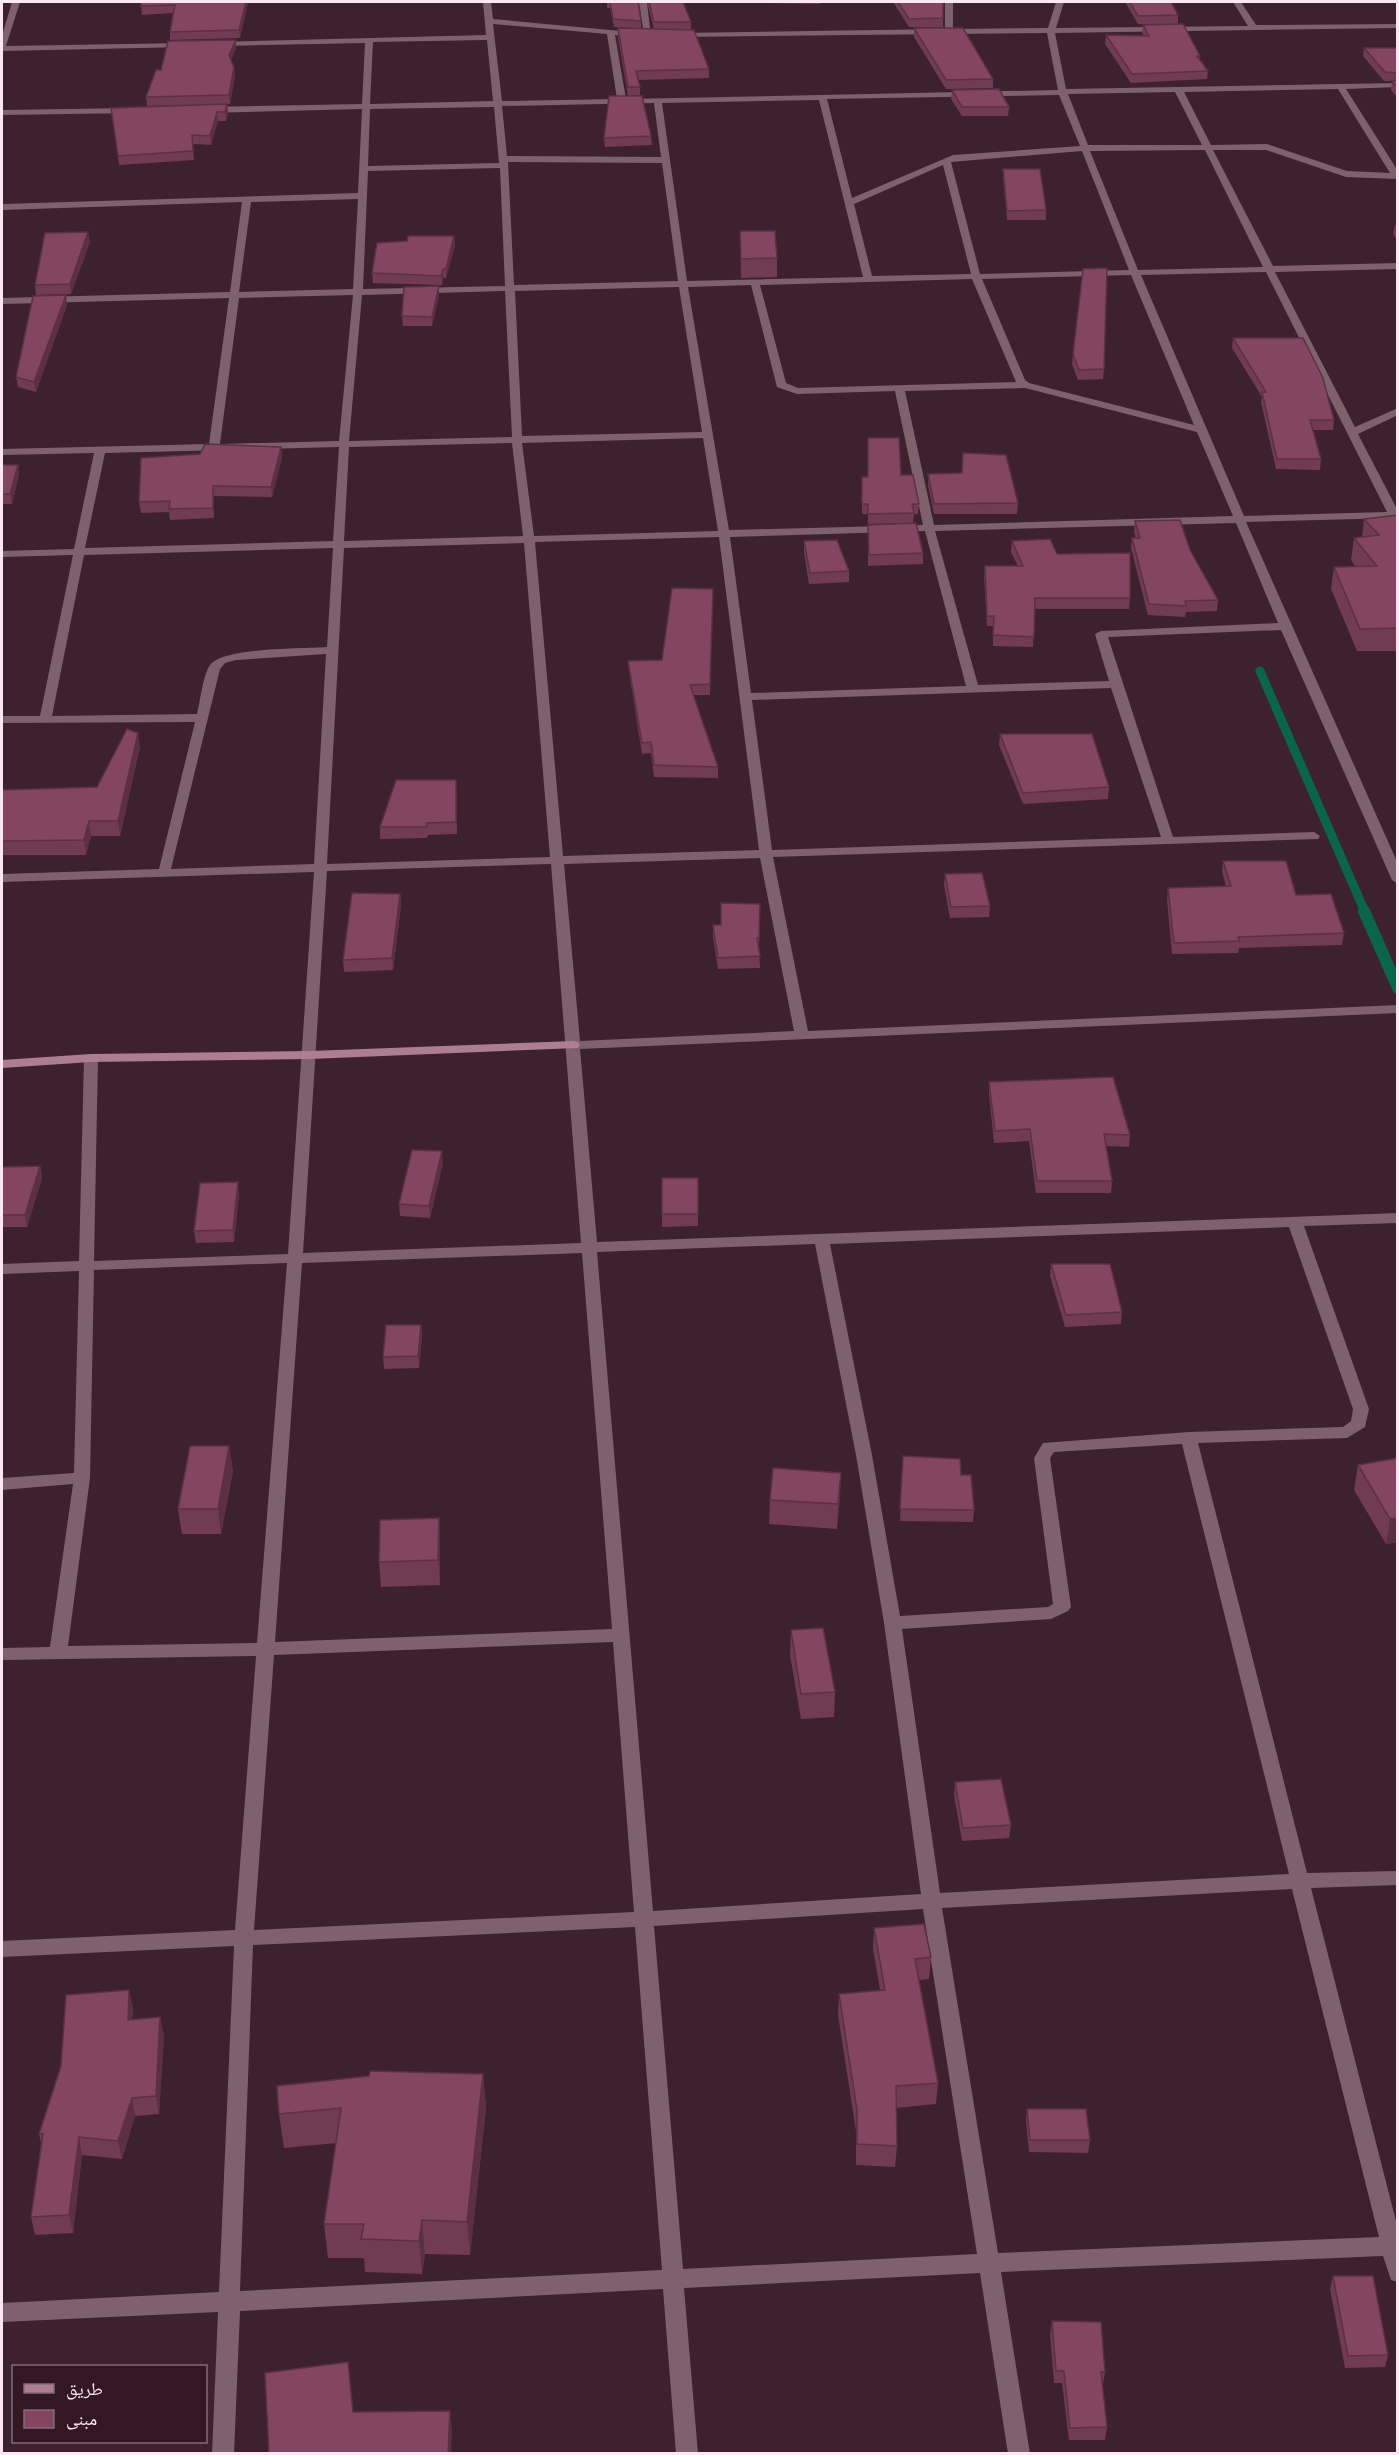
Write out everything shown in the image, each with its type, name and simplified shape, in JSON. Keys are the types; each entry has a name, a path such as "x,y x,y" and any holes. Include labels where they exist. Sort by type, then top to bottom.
{"street":[{"path":"16,2 2,48 191,45"},
{"path":"488,2 504,162 517,441 529,540 573,1045 675,2281 687,2454"},
{"path":"643,2 648,35"},
{"path":"949,2 949,33"},
{"path":"1060,2 1051,32 1062,91 1134,273 1285,626 1398,880"},
{"path":"1237,2 1254,29"},
{"path":"490,21 611,33 659,35"},
{"path":"671,35 1398,26"},
{"path":"611,33 622,102"},
{"path":"203,44 492,37"},
{"path":"223,2454 244,1936 310,1055 344,443 358,292 369,40"},
{"path":"201,110 1398,85"},
{"path":"1340,86 1397,176"},
{"path":"2,554 1396,515 1178,89"},
{"path":"822,97 868,279"},
{"path":"658,101 683,284 724,534 766,853 802,1035"},
{"path":"2,113 142,111"},
{"path":"849,203 946,160 1084,148 1267,147 1346,174 1397,176"},
{"path":"362,169 504,162 666,160"},
{"path":"946,160 976,277 1021,382 1025,386"},
{"path":"2,207 362,196"},
{"path":"214,447 248,199"},
{"path":"2,301 1398,266"},
{"path":"755,282 781,385 786,389 797,391 1025,386 1203,430"},
{"path":"900,389 929,528 973,689"},
{"path":"1353,432 1398,411"},
{"path":"2,452 708,435"},
{"path":"45,720 100,450"},
{"path":"1168,840 1101,634 1285,626"},
{"path":"164,873 214,668 221,661 235,657 332,650"},
{"path":"746,697 1116,684"},
{"path":"2,720 201,718"},
{"path":"2,878 1314,836"},
{"path":"2,1064 91,1058 310,1055 573,1045 1398,1009"},
{"path":"58,1652 82,1479 91,1058"},
{"path":"2,1269 1398,1218"},
{"path":"893,1623 1051,1613 1062,1607 1042,1458 1049,1447 1188,1438 1347,1432 1359,1423 1361,1409 1294,1220"},
{"path":"821,1238 864,1455 893,1623 931,1899 1019,2454"},
{"path":"1188,1438 1398,2273"},
{"path":"2,1484 82,1479"},
{"path":"2,1654 265,1649 620,1635"},
{"path":"2,1949 645,1919 931,1899 1398,1878"},
{"path":"2,2319 229,2303 988,2263 1392,2246"}],"building":[{"path":"141,2 246,2 239,30 170,32 175,5 141,6"},
{"path":"610,2 638,2 641,21 613,19"},
{"path":"649,2 683,2 691,22 654,22"},
{"path":"898,2 943,2 943,18 909,19"},
{"path":"1130,2 1171,2 1178,15 1138,16"},
{"path":"1183,24 1200,56 1197,56 1208,71 1132,74 1106,35 1149,36 1143,25"},
{"path":"618,28 694,30 709,69 636,71 640,87 628,87"},
{"path":"914,28 963,28 993,79 946,80"},
{"path":"236,40 229,55 234,67 229,95 146,97 156,70 161,70 168,41"},
{"path":"1364,48 1398,48 1398,73 1385,72"},
{"path":"1398,80 1398,88 1392,81"},
{"path":"999,89 1009,107 962,107 952,90"},
{"path":"609,96 642,96 651,136 604,138"},
{"path":"227,104 225,112 217,112 210,136 192,135 193,151 118,156 111,108"},
{"path":"1003,169 1040,169 1046,210 1007,211"},
{"path":"740,231 775,231 777,258 741,259"},
{"path":"88,232 70,284 35,285 45,233"},
{"path":"408,236 454,236 446,269 443,269 441,276 372,273 377,243 407,241"},
{"path":"1107,268 1104,369 1079,370 1073,354 1083,269"},
{"path":"439,286 432,317 402,316 404,287"},
{"path":"66,295 34,382 16,377 33,296"},
{"path":"1233,338 1303,338 1323,378 1334,420 1310,420 1321,459 1277,459 1262,392 1266,392"},
{"path":"868,438 899,438 901,475 913,475 919,504 912,504 914,513 868,514 868,504 862,504 862,477 868,477"},
{"path":"205,444 281,447 271,487 213,486 213,508 169,509 170,501 139,502 141,458 200,454"},
{"path":"963,453 1006,455 1018,503 934,504 928,474 962,473"},
{"path":"2,465 18,465 10,494 2,494"},
{"path":"1398,515 1398,628 1360,629 1334,567 1377,566 1354,538 1379,535 1364,519"},
{"path":"1180,520 1190,550 1218,600 1185,601 1186,606 1149,604 1132,538 1140,538 1135,521"},
{"path":"916,523 923,553 869,555 868,525"},
{"path":"1050,539 1057,554 1130,553 1130,598 1035,598 1034,637 993,635 994,616 987,616 985,566 1023,566 1012,541"},
{"path":"837,540 849,571 810,573 804,541"},
{"path":"672,588 713,589 710,684 690,685 718,767 654,765 651,742 642,743 628,661 662,660"},
{"path":"127,729 138,733 118,821 89,821 84,840 2,841 2,790 97,787"},
{"path":"1000,734 1092,734 1109,787 1023,793"},
{"path":"396,780 456,780 456,822 427,823 426,827 380,827"},
{"path":"1223,861 1286,861 1296,895 1331,894 1344,933 1238,937 1240,941 1174,943 1168,888 1231,886"},
{"path":"982,873 990,906 951,907 945,874"},
{"path":"352,893 400,894 392,958 343,960"},
{"path":"721,903 760,904 759,938 757,938 760,956 718,958 713,925 721,925"},
{"path":"1113,1077 1130,1135 1104,1134 1112,1181 1037,1181 1030,1129 995,1131 989,1082"},
{"path":"412,1150 442,1151 429,1206 399,1204"},
{"path":"40,1166 25,1215 2,1215 2,1167"},
{"path":"662,1178 698,1178 698,1214 662,1214"},
{"path":"238,1182 233,1230 194,1231 200,1183"},
{"path":"1051,1264 1110,1264 1122,1312 1066,1315"},
{"path":"386,1325 421,1325 418,1356 383,1357"},
{"path":"190,1446 229,1446 218,1509 178,1509"},
{"path":"903,1456 960,1459 961,1475 971,1475 974,1510 900,1509"},
{"path":"1398,1458 1398,1518 1390,1519 1358,1465"},
{"path":"773,1468 841,1473 838,1504 770,1500"},
{"path":"439,1518 438,1560 379,1562 380,1520"},
{"path":"823,1628 835,1692 801,1694 791,1630"},
{"path":"1001,1779 1011,1825 963,1828 955,1782"},
{"path":"924,1924 931,1957 915,1959 938,2083 896,2086 897,2146 857,2144 857,2110 839,1994 885,1990 874,1928"},
{"path":"129,1990 128,2020 160,2017 156,2096 132,2098 118,2141 79,2137 69,2215 31,2217 43,2134 39,2134 61,2066 66,1995"},
{"path":"370,2071 483,2074 467,2222 422,2220 419,2241 361,2239 364,2224 324,2224 341,2108 279,2114 277,2086 369,2076"},
{"path":"1027,2109 1086,2109 1090,2140 1030,2140"},
{"path":"1333,2276 1373,2276 1388,2355 1348,2356"},
{"path":"1052,2321 1101,2322 1105,2372 1101,2372 1107,2427 1070,2428 1064,2371 1056,2371"},
{"path":"348,2362 353,2412 450,2411 448,2454 269,2454 265,2373"}],"waterway":[{"path":"1260,671 1365,912"},
{"path":"1364,911 1398,988"}]}
